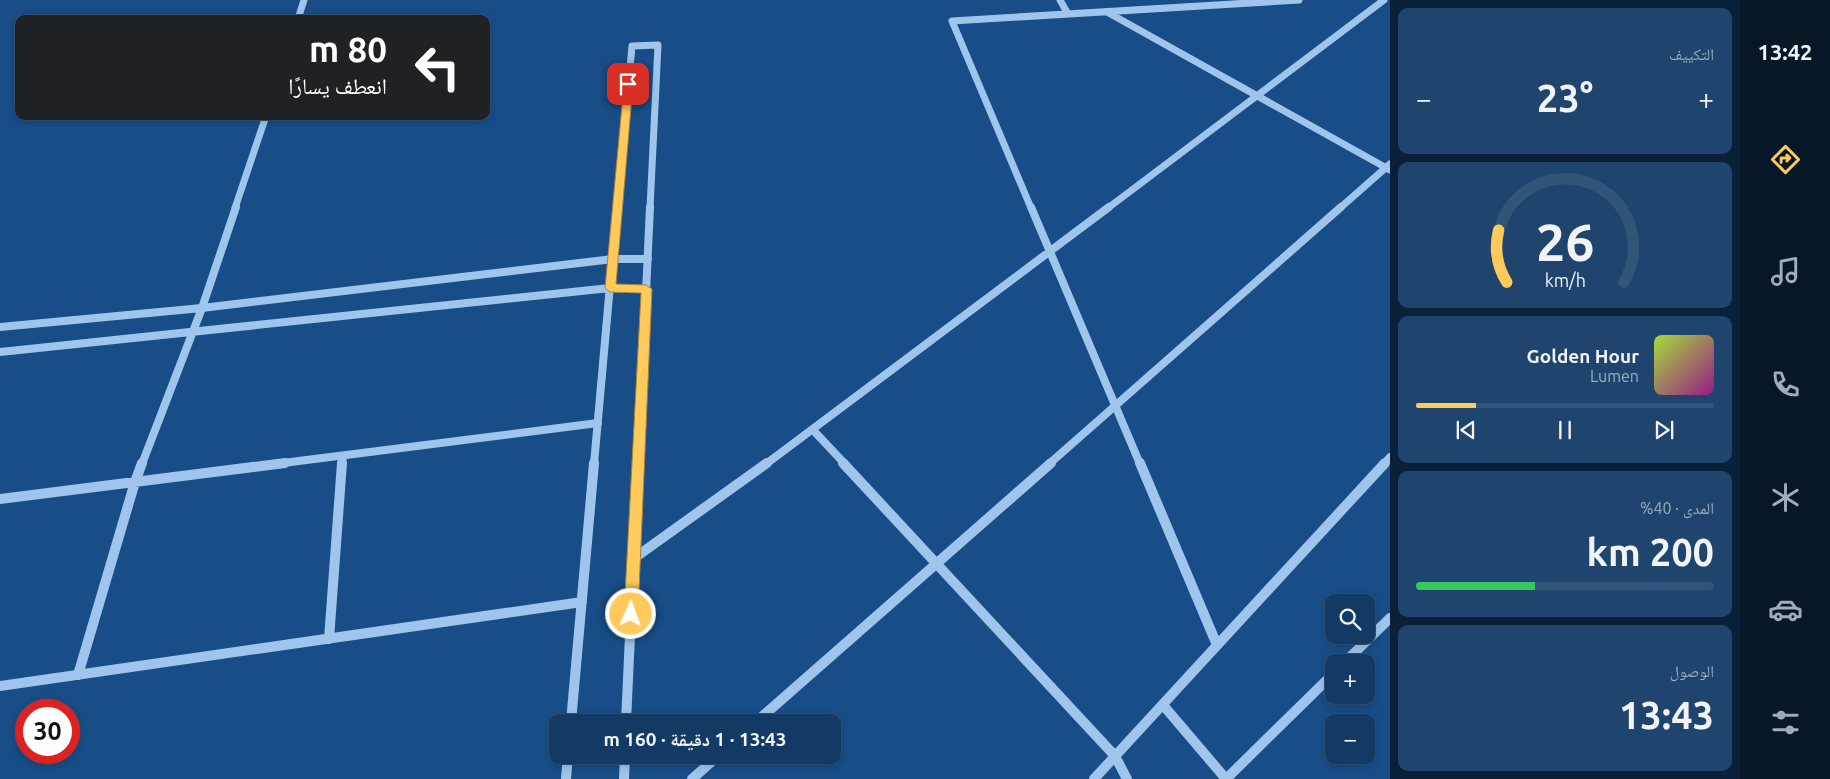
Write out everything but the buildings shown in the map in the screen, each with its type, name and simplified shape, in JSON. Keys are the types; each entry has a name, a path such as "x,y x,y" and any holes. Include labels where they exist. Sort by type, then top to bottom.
{"street":[{"path":"299,15 304,0"},
{"path":"1060,0 1068,14"},
{"path":"1178,0 1183,7"},
{"path":"1218,645 952,21 1299,0"},
{"path":"633,559 813,430 1384,0"},
{"path":"765,714 1388,168 1107,12"},
{"path":"572,714 632,46 658,45 626,714"},
{"path":"78,675 135,482 202,308 265,120"},
{"path":"0,327 202,308 613,259 648,259"},
{"path":"0,352 610,288 646,289"},
{"path":"0,499 598,424"},
{"path":"813,430 1115,756 1127,779"},
{"path":"330,639 343,456"},
{"path":"1094,779 1390,457"},
{"path":"0,686 582,602"},
{"path":"1353,654 1390,618"},
{"path":"1163,705 1226,779 1325,682"},
{"path":"566,779 567,764"},
{"path":"624,779 625,764"},
{"path":"692,779 710,764"}],"route":[{"path":"628,84 610,288 646,289 631,614"}]}
